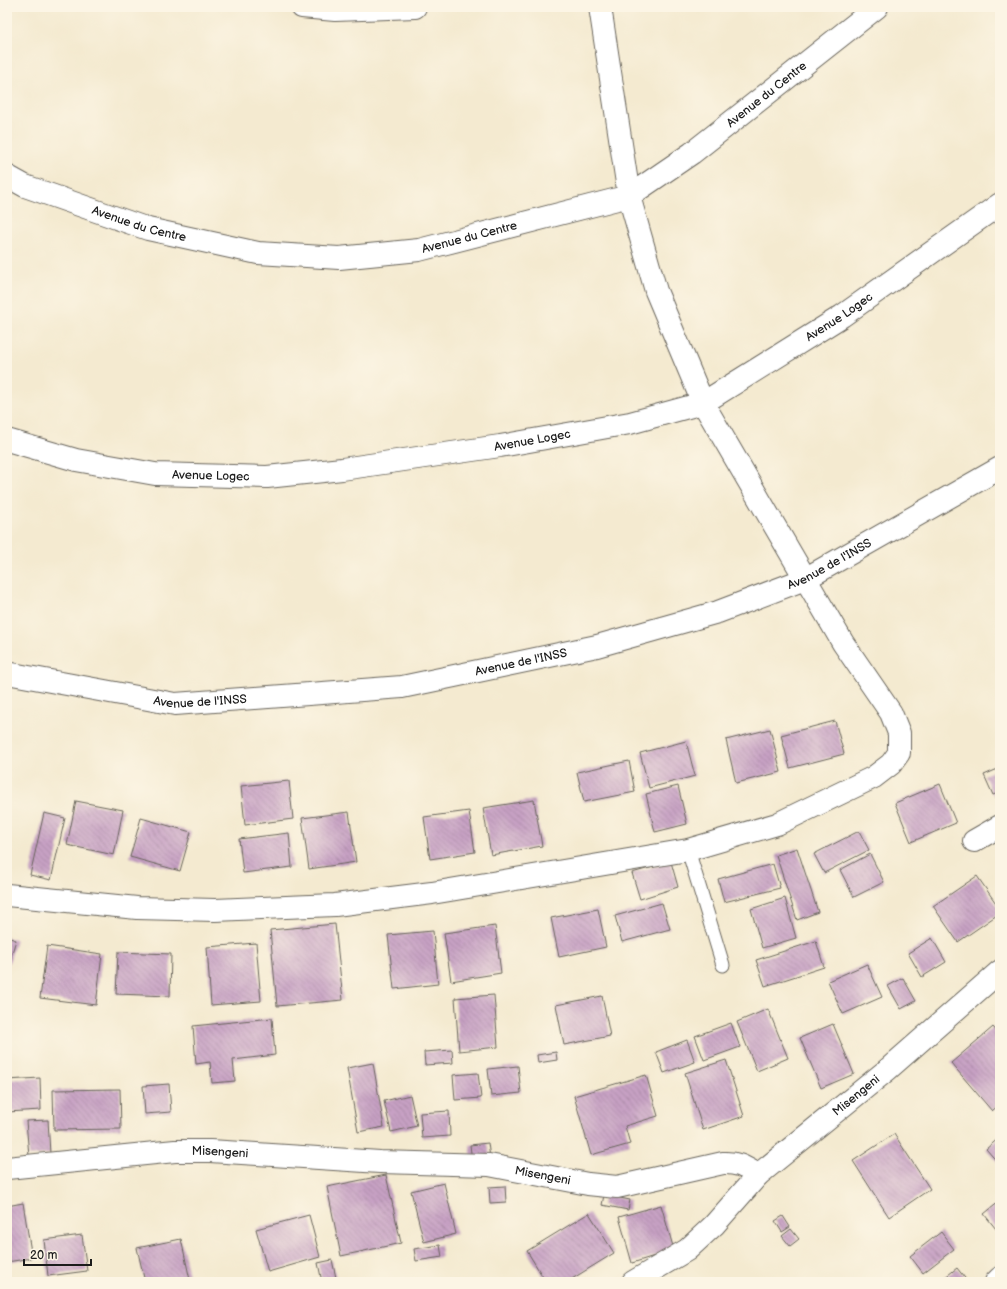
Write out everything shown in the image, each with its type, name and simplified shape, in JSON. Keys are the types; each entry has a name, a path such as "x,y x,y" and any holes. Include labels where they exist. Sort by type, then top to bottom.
{"street":[{"path":"302,7 335,10 415,7"},
{"path":"7,895 161,909 215,910 335,905 432,893 688,850 777,824 874,777 891,764 899,752 899,733 891,713 843,643 804,579 703,403 656,291 629,196 600,7"},
{"name":"Avenue du Centre","path":"7,176 25,186 148,229 258,253 339,258 419,250 629,196 692,153 877,7"},
{"name":"Avenue Logec","path":"7,440 76,460 155,474 267,477 342,469 500,446 630,423 703,403 842,316 1000,204"},
{"name":"Avenue de l'INSS","path":"7,673 175,704 402,687 597,646 718,612 804,579 1000,468"},
{"path":"974,841 1000,826"},
{"name":"Misengeni","path":"7,1168 175,1150 489,1165 588,1184 617,1187 723,1163 742,1165 758,1175 887,1070 1000,971"},
{"path":"633,1282 686,1250 714,1225 758,1175"},
{"path":"996,1282 1000,1278"}],"lane":[{"path":"688,850 723,965"}],"building":[{"path":"835,721 844,754 790,768 781,735"},
{"path":"770,729 781,772 736,783 726,740"},
{"path":"686,741 695,776 649,788 640,753"},
{"path":"629,761 635,792 584,802 577,772"},
{"path":"1000,768 1000,792 993,795 984,775"},
{"path":"289,781 293,819 245,825 241,786"},
{"path":"940,784 956,823 911,842 895,803"},
{"path":"678,786 687,824 655,832 646,794"},
{"path":"1000,796 1000,807 996,798"},
{"path":"534,800 542,846 491,855 483,808"},
{"path":"76,801 123,810 114,855 67,845"},
{"path":"469,811 475,852 430,859 424,817"},
{"path":"349,812 356,862 309,869 302,818"},
{"path":"44,813 65,818 51,880 30,875"},
{"path":"141,818 191,832 180,871 130,857"},
{"path":"859,831 869,850 824,873 814,854"},
{"path":"289,833 292,867 243,873 239,839"},
{"path":"797,848 818,912 797,920 776,855"},
{"path":"870,854 884,882 854,897 840,870"},
{"path":"671,862 678,887 640,899 632,873"},
{"path":"773,864 780,888 724,902 718,879"},
{"path":"977,876 1000,909 1000,913 958,942 933,906"},
{"path":"785,898 796,938 762,948 751,909"},
{"path":"662,903 670,929 622,942 615,916"},
{"path":"598,909 606,947 559,957 551,918"},
{"path":"335,924 343,1000 277,1006 270,930"},
{"path":"495,926 501,973 451,981 444,933"},
{"path":"433,931 438,984 394,989 388,935"},
{"path":"7,937 16,940 7,969"},
{"path":"932,938 946,962 922,977 908,953"},
{"path":"816,941 824,967 765,986 756,960"},
{"path":"256,943 261,1001 211,1005 207,947"},
{"path":"47,946 102,954 96,1005 40,998"},
{"path":"118,952 171,954 170,996 116,994"},
{"path":"867,964 882,997 843,1014 828,981"},
{"path":"903,978 916,1001 901,1009 888,986"},
{"path":"494,995 498,1047 459,1051 455,998"},
{"path":"602,996 610,1036 564,1045 556,1005"},
{"path":"768,1009 788,1058 757,1071 737,1022"},
{"path":"272,1018 275,1055 233,1060 235,1081 212,1083 210,1062 196,1064 193,1026"},
{"path":"731,1023 740,1047 704,1060 695,1036"},
{"path":"833,1024 854,1074 821,1088 800,1038"},
{"path":"993,1027 1000,1035 1000,1104 992,1111 951,1063"},
{"path":"687,1040 695,1062 664,1073 656,1052"},
{"path":"452,1050 453,1063 425,1065 424,1052"},
{"path":"556,1052 557,1060 538,1063 537,1055"},
{"path":"726,1060 744,1116 703,1130 685,1073"},
{"path":"373,1063 384,1127 358,1132 347,1068"},
{"path":"518,1066 521,1093 491,1096 488,1069"},
{"path":"478,1073 481,1098 455,1100 453,1075"},
{"path":"646,1075 658,1116 625,1126 630,1144 591,1155 574,1096"},
{"path":"40,1078 41,1110 7,1112 7,1080"},
{"path":"169,1084 171,1112 145,1114 143,1086"},
{"path":"120,1089 121,1129 54,1130 53,1090"},
{"path":"410,1095 417,1126 391,1132 384,1101"},
{"path":"449,1111 450,1136 422,1138 420,1113"},
{"path":"48,1120 50,1154 29,1156 26,1121"},
{"path":"894,1134 930,1189 889,1217 853,1161"},
{"path":"1000,1137 1000,1165 986,1149"},
{"path":"488,1143 490,1158 472,1161 470,1145"},
{"path":"386,1175 401,1243 341,1256 327,1187"},
{"path":"444,1183 456,1234 424,1242 411,1191"},
{"path":"505,1186 506,1202 490,1203 489,1187"},
{"path":"604,1195 630,1200 628,1210 602,1205"},
{"path":"1000,1201 1000,1234 984,1214"},
{"path":"23,1203 32,1258 7,1262 7,1206"},
{"path":"661,1205 674,1250 632,1263 619,1217"},
{"path":"589,1213 614,1253 567,1282 546,1282 527,1251"},
{"path":"309,1215 320,1257 268,1272 256,1229"},
{"path":"783,1216 790,1227 782,1232 775,1221"},
{"path":"791,1229 799,1239 790,1246 782,1236"},
{"path":"941,1232 954,1249 923,1273 910,1256"},
{"path":"82,1235 87,1271 48,1276 44,1240"},
{"path":"181,1239 190,1280 181,1282 145,1282 137,1248"},
{"path":"440,1245 442,1257 416,1261 414,1249"},
{"path":"332,1260 337,1282 322,1282 318,1263"},
{"path":"957,1268 968,1282 939,1282"}]}
